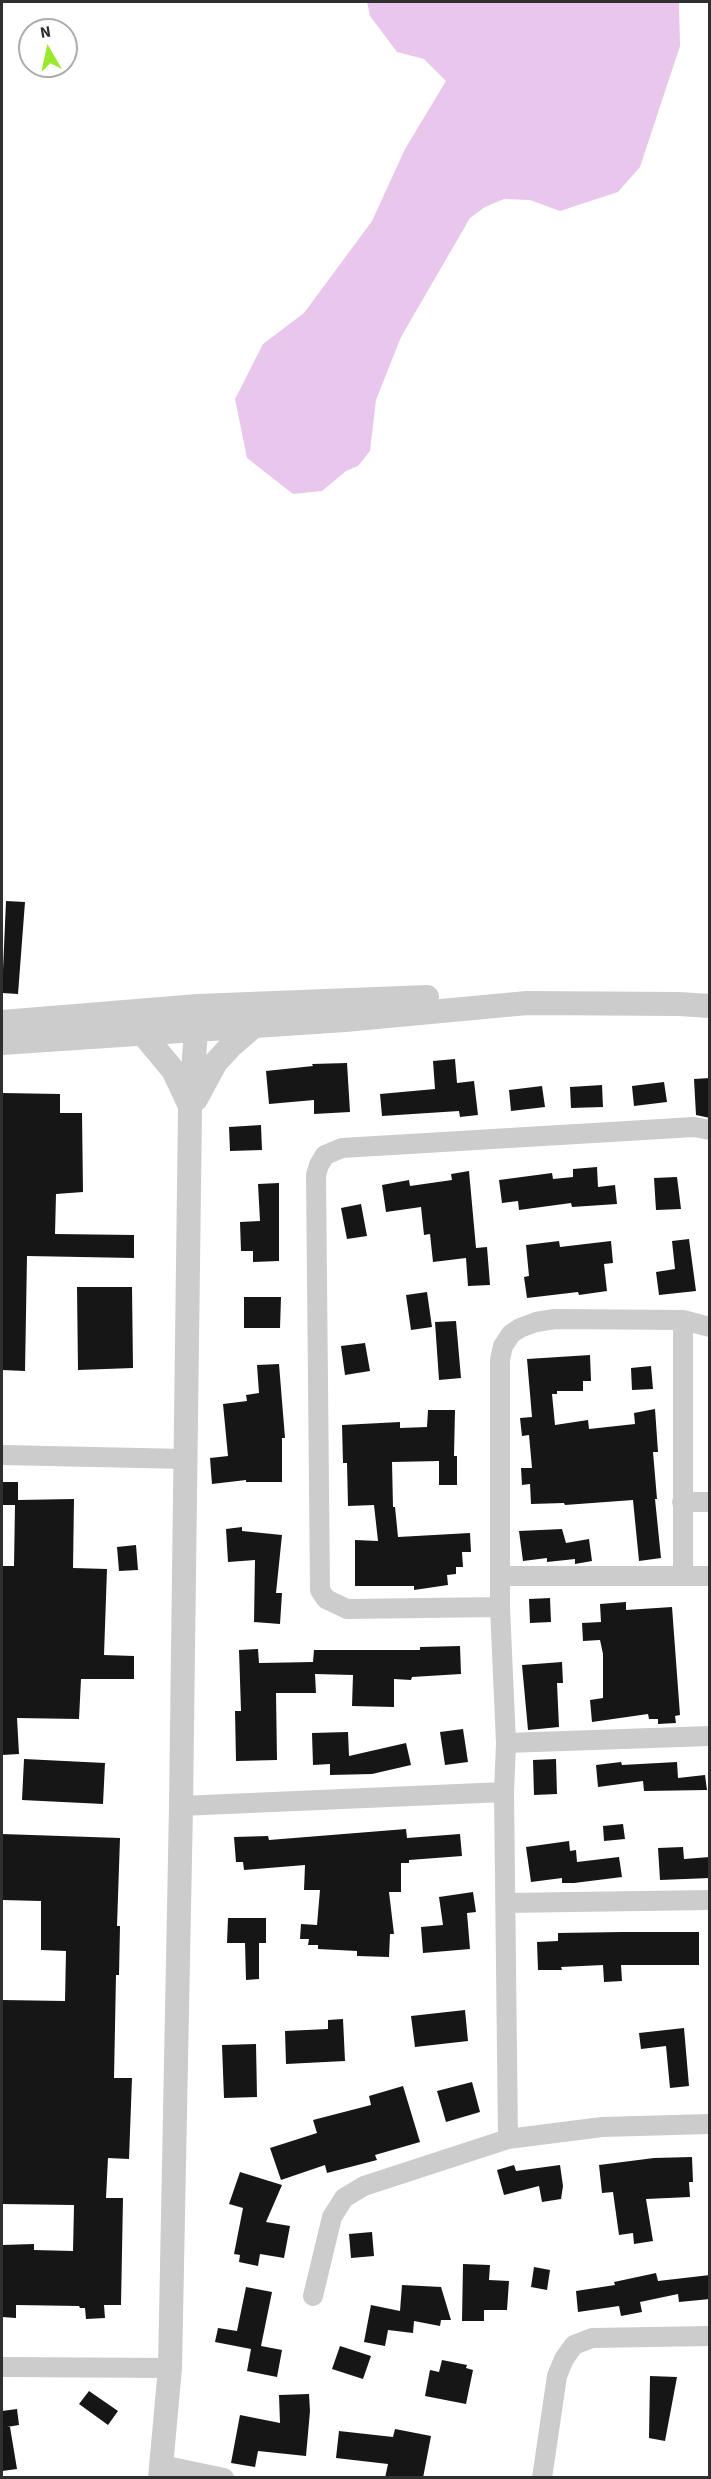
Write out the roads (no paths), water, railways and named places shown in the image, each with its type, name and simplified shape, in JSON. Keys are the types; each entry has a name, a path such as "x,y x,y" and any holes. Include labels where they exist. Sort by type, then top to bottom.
{"street":[{"path":"2,1022 198,1006 492,995 527,1004"},
{"path":"2,1043 345,1020 527,1004 710,1006"},
{"path":"198,1006 190,1110 181,1806 170,2368 161,2471 224,2478"},
{"path":"190,1110 216,1062 254,1026"},
{"path":"143,1034 173,1070 183,1088 190,1110"},
{"path":"500,1607 347,1610 326,1599 320,1590 316,1187 318,1165 325,1155 342,1148 694,1127 710,1130"},
{"path":"508,2139 504,1792 506,1743 500,1607 500,1360 503,1346 511,1334 536,1322 555,1319 683,1320 710,1327"},
{"path":"683,1320 683,1576"},
{"path":"2,1455 186,1459"},
{"path":"682,1502 710,1502"},
{"path":"501,1576 710,1576"},
{"path":"506,1743 710,1736"},
{"path":"181,1806 504,1792"},
{"path":"505,1903 710,1900"},
{"path":"313,2296 332,2217 344,2199 364,2186 508,2139 602,2127 710,2124"},
{"path":"542,2478 558,2376 564,2359 574,2345 592,2338 710,2336"},
{"path":"2,2367 170,2368"}]}
